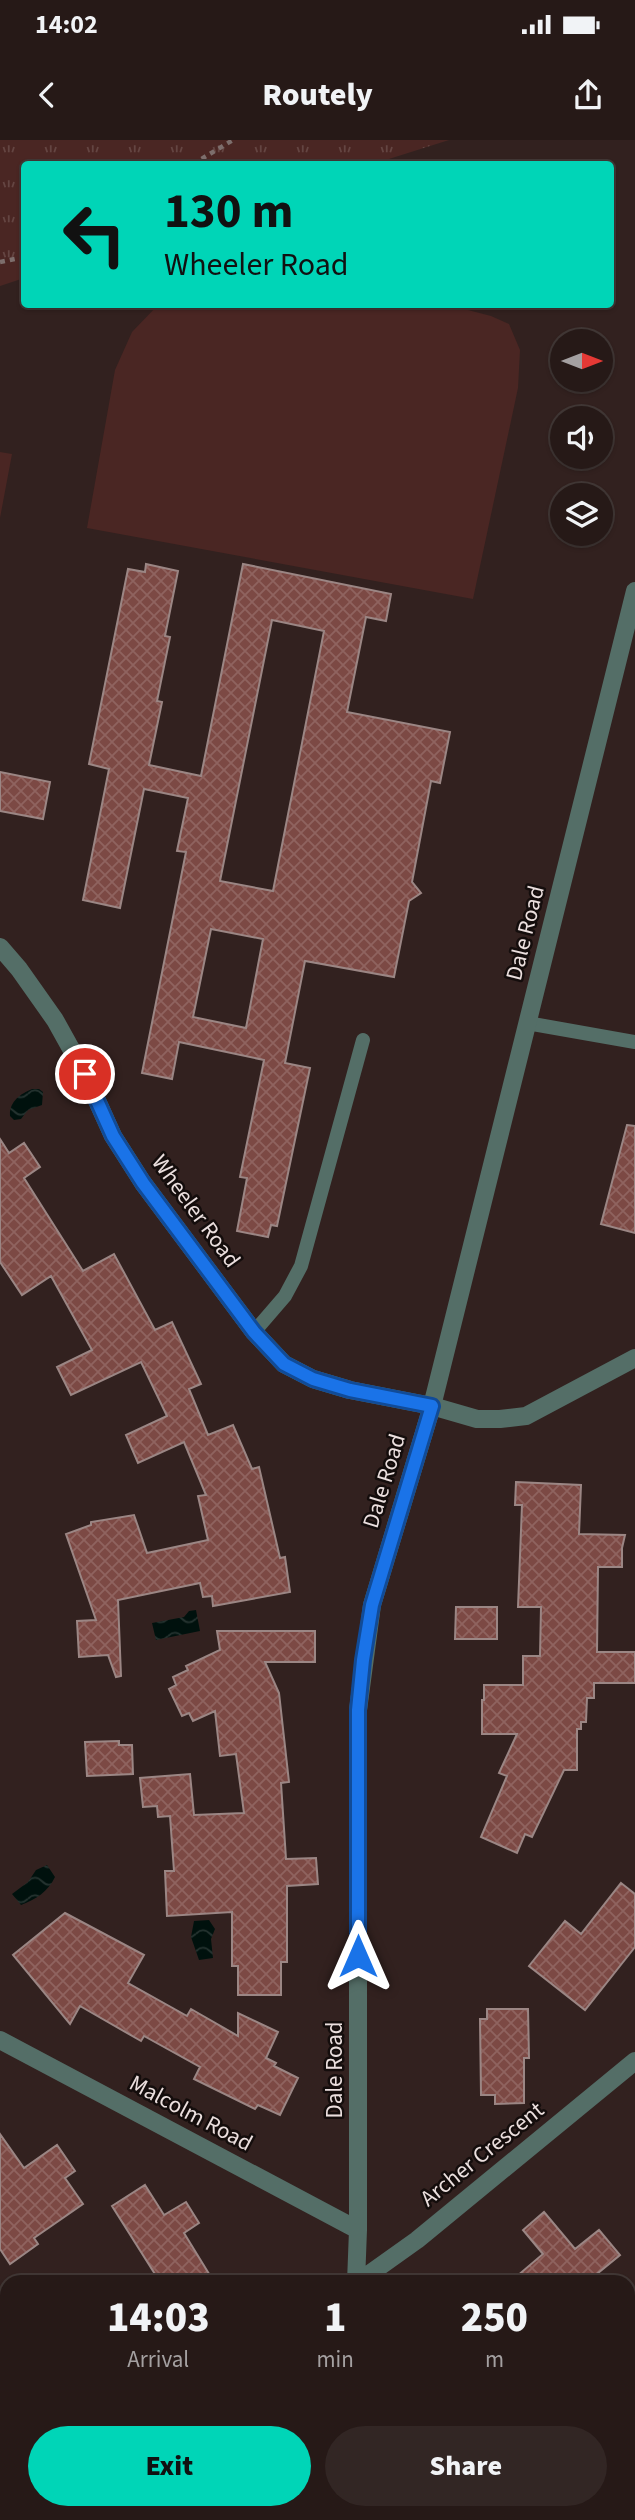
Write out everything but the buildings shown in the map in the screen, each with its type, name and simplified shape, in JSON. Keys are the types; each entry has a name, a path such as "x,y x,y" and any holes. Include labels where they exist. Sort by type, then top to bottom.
{"street":[{"name":"Dale Road","path":"357,2275 358,1710 372,1605 432,1406 635,591"},
{"name":"Wheeler Road","path":"0,947 55,1020 85,1074 113,1136 143,1183 254,1332 284,1364 313,1379 350,1390 432,1406 477,1419 526,1416 635,1358"},
{"name":"Malcolm Road","path":"0,2040 358,2230"},
{"name":"Archer Crescent","path":"367,2275 417,2240 635,2061"}],"lane":[{"path":"527,1023 635,1042"},
{"path":"254,1332 285,1296 300,1266 363,1040"}],"path":[{"path":"198,161 233,140"},
{"path":"0,262 21,258"}],"green space":[{"path":"0,140 449,140 382,161 21,161 21,279 0,286"},
{"path":"155,308 460,308 509,324 520,350 518,388 473,599 87,528 115,370 132,332"},
{"path":"0,452 12,454 0,518"}],"water":[{"path":"32,1089 43,1092 42,1105 28,1110 21,1119 14,1120 10,1116 13,1103"},
{"path":"196,1610 200,1631 156,1640 152,1623 184,1617 189,1611"},
{"path":"47,1865 55,1877 49,1887 21,1905 12,1894 28,1882 36,1870"},
{"path":"209,1920 215,1929 211,1939 213,1958 199,1960 191,1937 194,1921"}],"route":[{"path":"85,1074 113,1136 143,1183 254,1332 284,1364 313,1379 350,1390 432,1406 372,1605 363,1660 358,1710 358,1956"}]}
